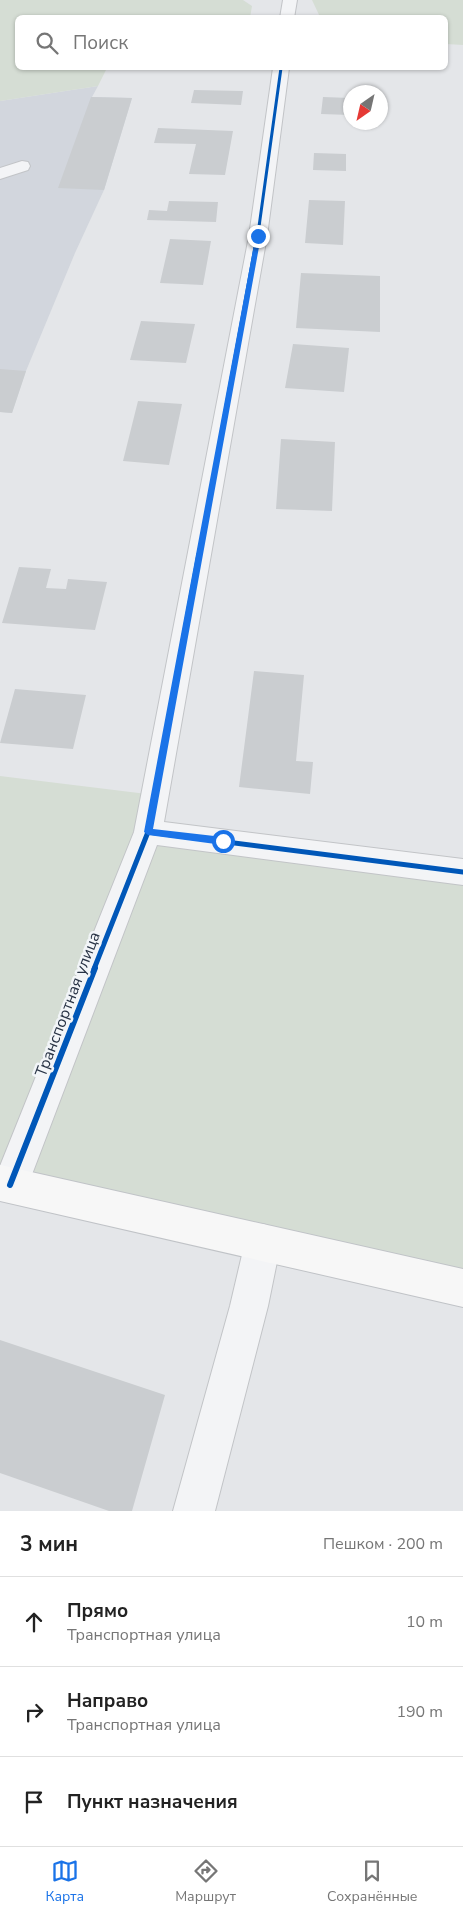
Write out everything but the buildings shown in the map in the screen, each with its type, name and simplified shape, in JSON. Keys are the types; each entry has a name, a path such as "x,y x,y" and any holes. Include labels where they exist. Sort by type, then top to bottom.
{"main road":[{"name":"Транспортная улица","path":"5,1184 463,1288"}],"street":[{"path":"288,15 290,0"},
{"name":"Транспортная улица","path":"5,1184 148,832 258,236 281,70"},
{"path":"0,174 22,166"},
{"path":"148,832 463,872"},
{"path":"194,1511 249,1306 263,1242"}],"shaded area":[{"path":"0,0 243,0 252,6 250,15 15,15 15,70 106,70 98,86 0,101"},
{"path":"312,0 463,0 463,45 448,44 448,15 319,15"},
{"path":"98,86 92,97 132,98 104,190 75,253 26,371 12,413 0,412 0,101"},
{"path":"0,776 155,795 148,831 463,872 463,1288 0,1183"}],"cycle path":[{"path":"10,1185 148,832 258,236 281,70"},
{"path":"148,832 463,872"}],"route":[{"path":"223,841 148,832 258,236"}]}
